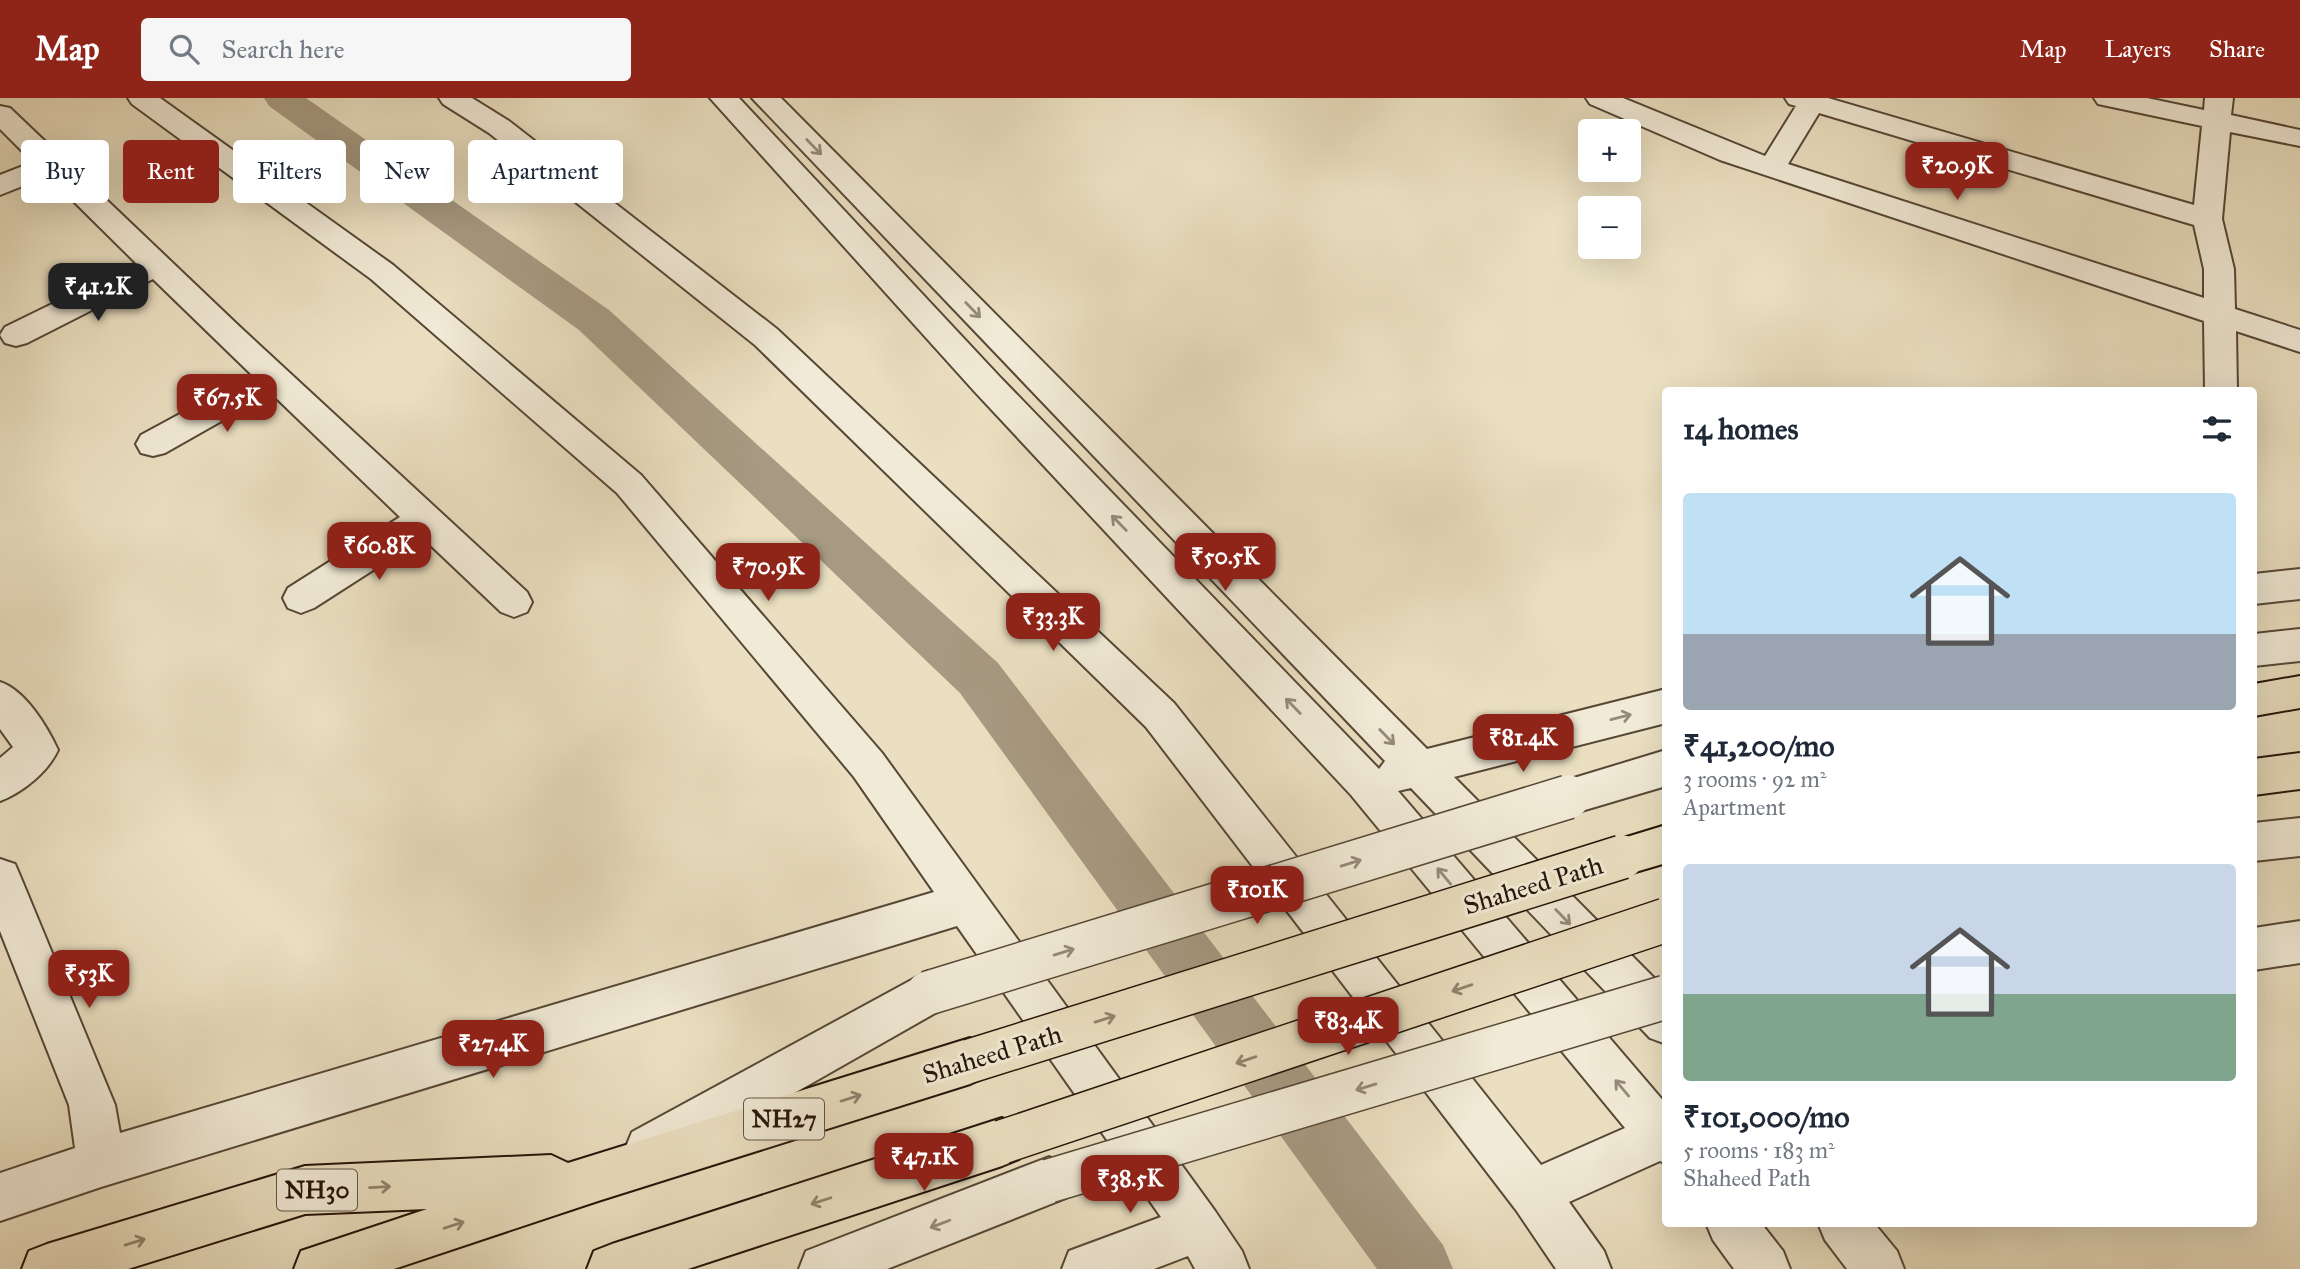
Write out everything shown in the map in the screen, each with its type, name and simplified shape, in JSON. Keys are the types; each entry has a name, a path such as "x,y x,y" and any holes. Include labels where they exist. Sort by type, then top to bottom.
{"highway":[{"path":"2257,699 2300,692"},
{"path":"2257,777 2300,771"},
{"name":"Shaheed Path","path":"319,1269 598,1177 1662,845"},
{"path":"612,1269 1662,921"},
{"name":"NH30","path":"47,1269 305,1190 598,1177"}],"street":[{"path":"142,98 382,272 629,484 868,765 1198,1228 1224,1269"},
{"path":"453,98 499,127 766,337 1160,715 1532,1193 1586,1269"},
{"path":"724,98 997,394 1365,782 1662,1133"},
{"path":"766,98 1662,1018"},
{"path":"1600,98 1730,154 2300,341"},
{"path":"2108,98 2218,109 2300,138"},
{"path":"1772,167 1808,99 2207,219"},
{"path":"2218,109 2207,219 2219,269 2221,387"},
{"path":"0,114 27,140"},
{"path":"0,186 21,177"},
{"path":"93,203 514,601"},
{"path":"16,335 158,265"},
{"path":"153,444 274,377"},
{"path":"302,598 426,518"},
{"path":"2257,589 2300,584"},
{"path":"2257,650 2300,645"},
{"path":"0,698 38,750 0,783"},
{"path":"1365,782 1662,707"},
{"path":"598,1177 928,993 1662,769"},
{"path":"2257,842 2300,837"},
{"path":"0,878 92,1105 101,1163"},
{"path":"0,1197 101,1163 966,903"},
{"path":"2257,949 2300,942"},
{"path":"824,1269 1049,1181 1662,998"},
{"path":"1532,1193 1662,1138"},
{"path":"1733,1227 1765,1269"},
{"path":"1845,1227 1879,1269"},
{"path":"1087,1269 1198,1228"}],"waterway":[{"path":"282,98 594,320 979,678 1419,1269"}]}
